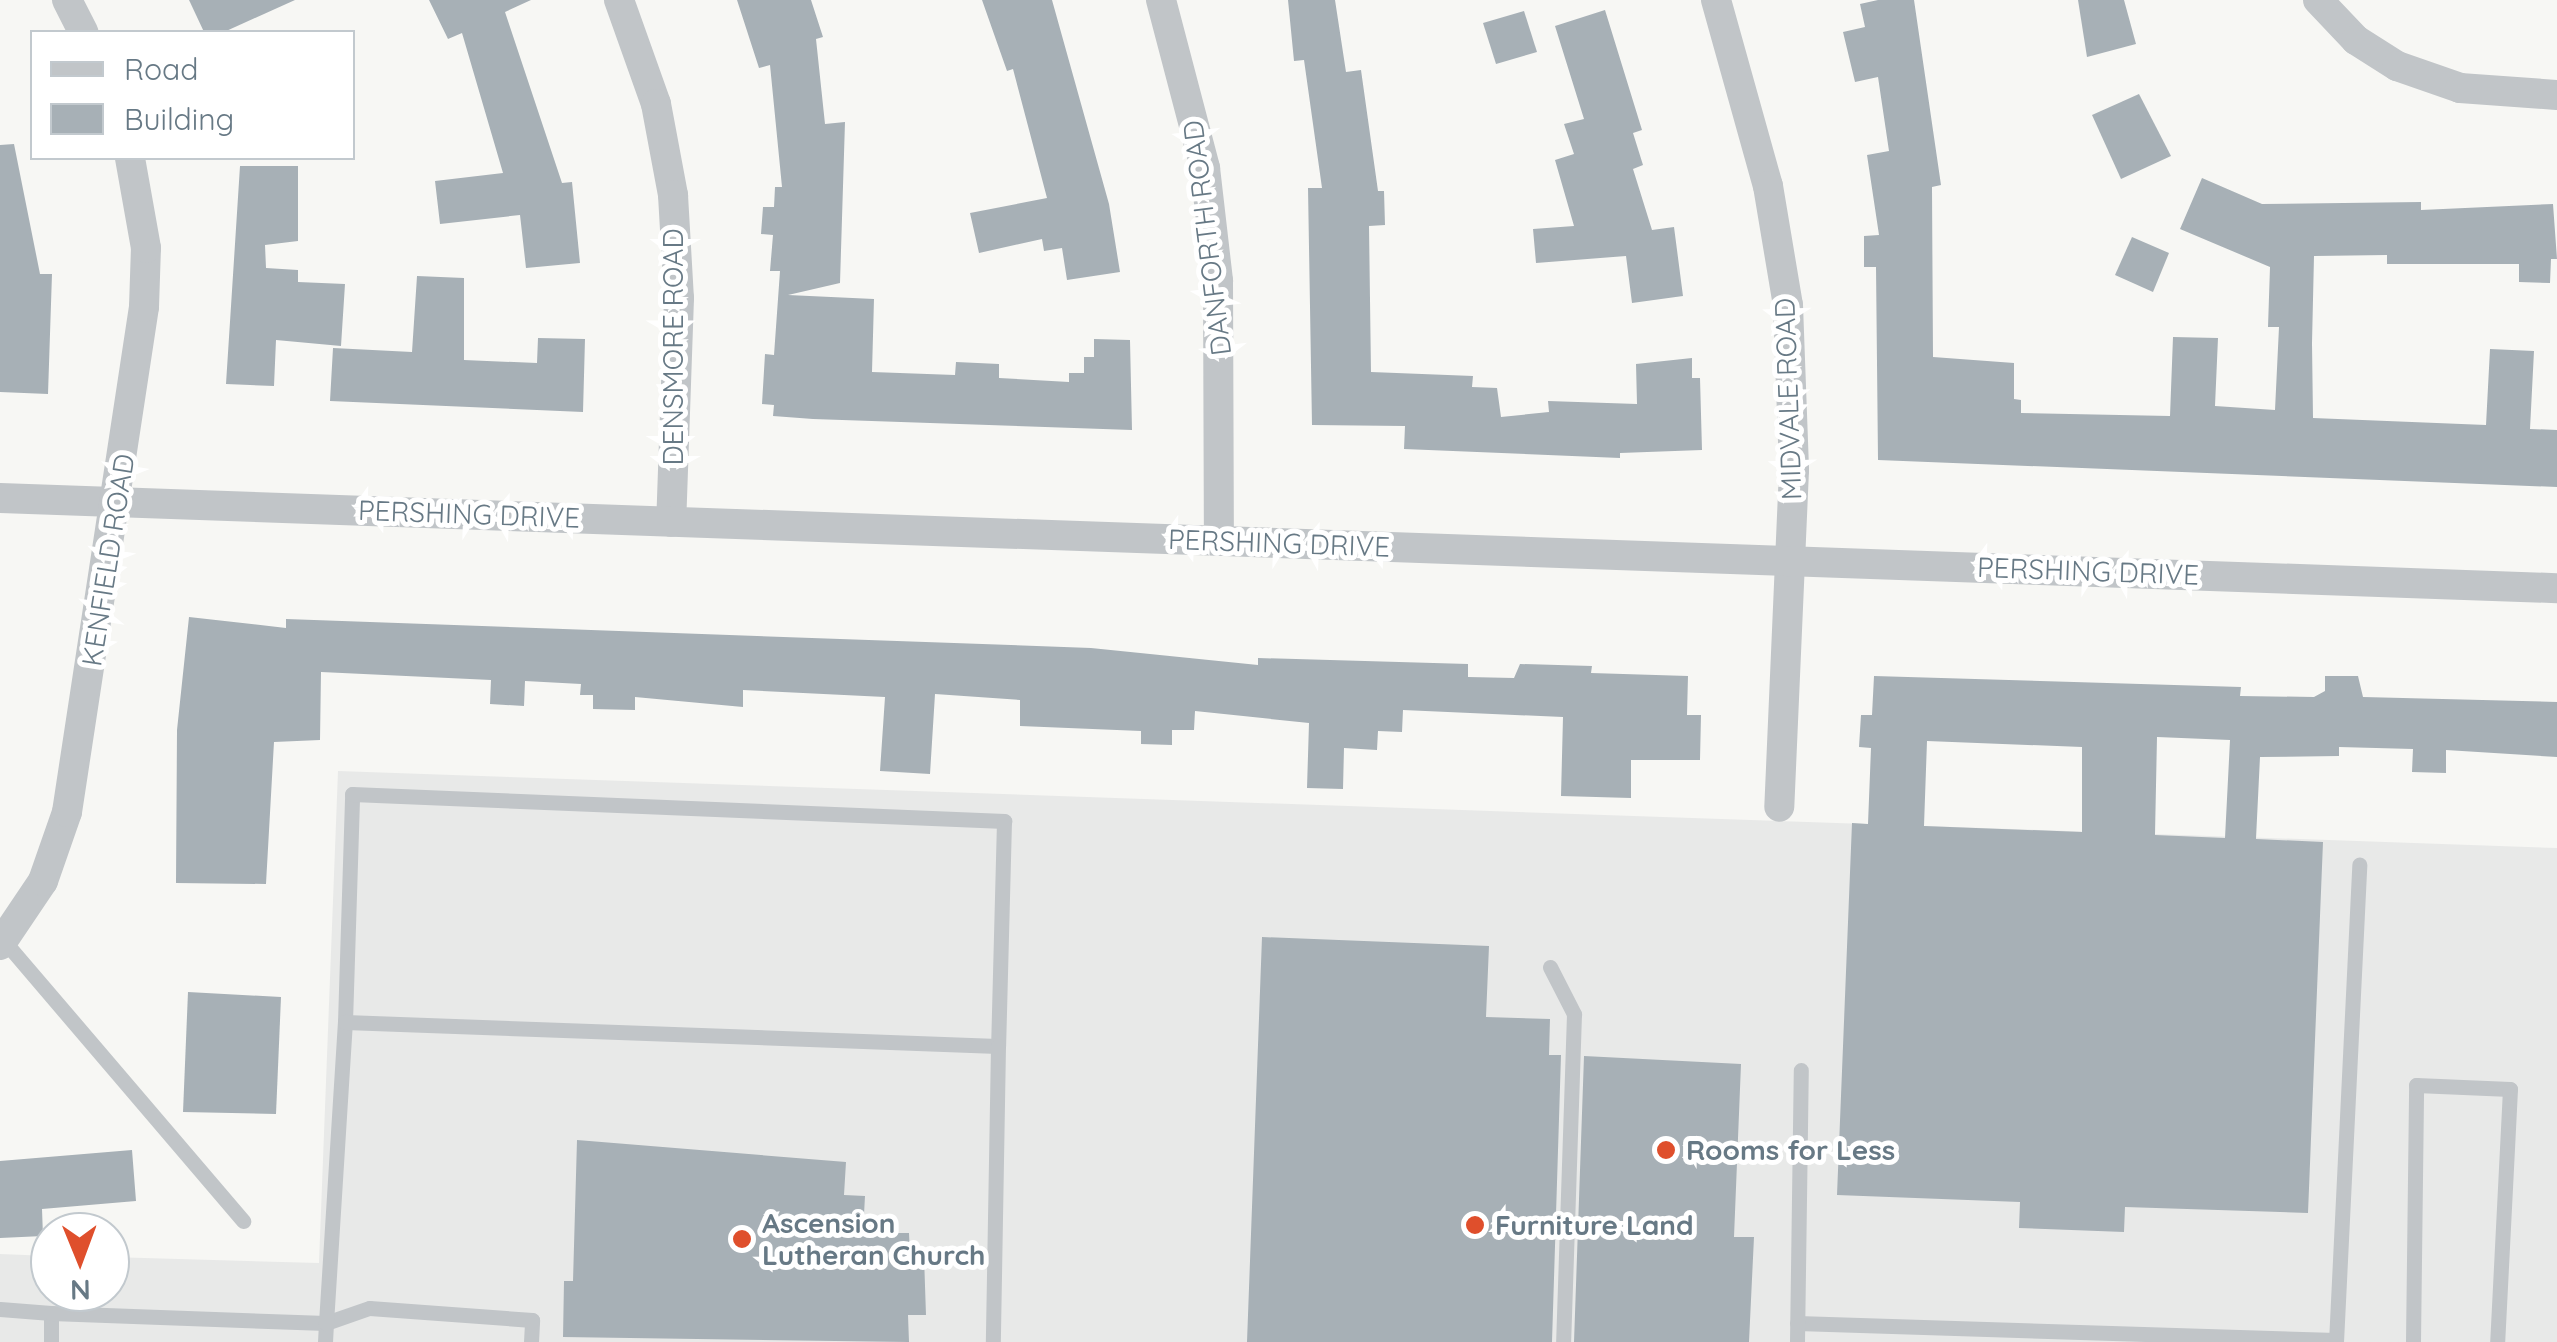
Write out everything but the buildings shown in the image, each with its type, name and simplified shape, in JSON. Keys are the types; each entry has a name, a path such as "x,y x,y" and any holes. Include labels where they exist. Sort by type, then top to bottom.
{"street":[{"path":"66,0 82,30"},
{"name":"DENSMORE ROAD","path":"619,0 656,104 672,195 679,298 671,522"},
{"name":"DANFORTH ROAD","path":"1161,0 1205,168 1218,281 1218,540"},
{"name":"MIDVALE ROAD","path":"1716,0 1768,186 1788,305 1794,470 1779,807"},
{"path":"2318,0 2356,40 2397,66 2460,88 2557,94"},
{"name":"KENFIELD ROAD","path":"2,944 43,881 67,812 118,501 144,308 146,248 130,160"},
{"name":"PERSHING DRIVE","path":"0,498 2557,588"}],"lane":[{"path":"324,1342 346,1022 352,794 1004,821 993,1342"},
{"path":"1797,1323 1852,1333 2336,1341 2360,865"},
{"path":"2,944 243,1221"},
{"path":"1550,967 1574,1014 1563,1342"},
{"path":"346,1022 998,1046"},
{"path":"1797,1342 1802,1070"},
{"path":"2413,1342 2416,1085 2510,1089 2497,1342"},
{"path":"0,1309 326,1323 368,1308 532,1320 531,1342"},
{"path":"51,1313 52,1342"}],"shaded area":[{"path":"338,771 2557,848 2557,1342 0,1342 0,1254 30,1255 30,1312 130,1312 130,1258 319,1263"}],"place":[{"name":"Rooms for Less","path":"1666,1150"},
{"name":"Furniture Land","path":"1475,1225"},
{"name":"Ascension Lutheran Church","path":"742,1239"}]}
